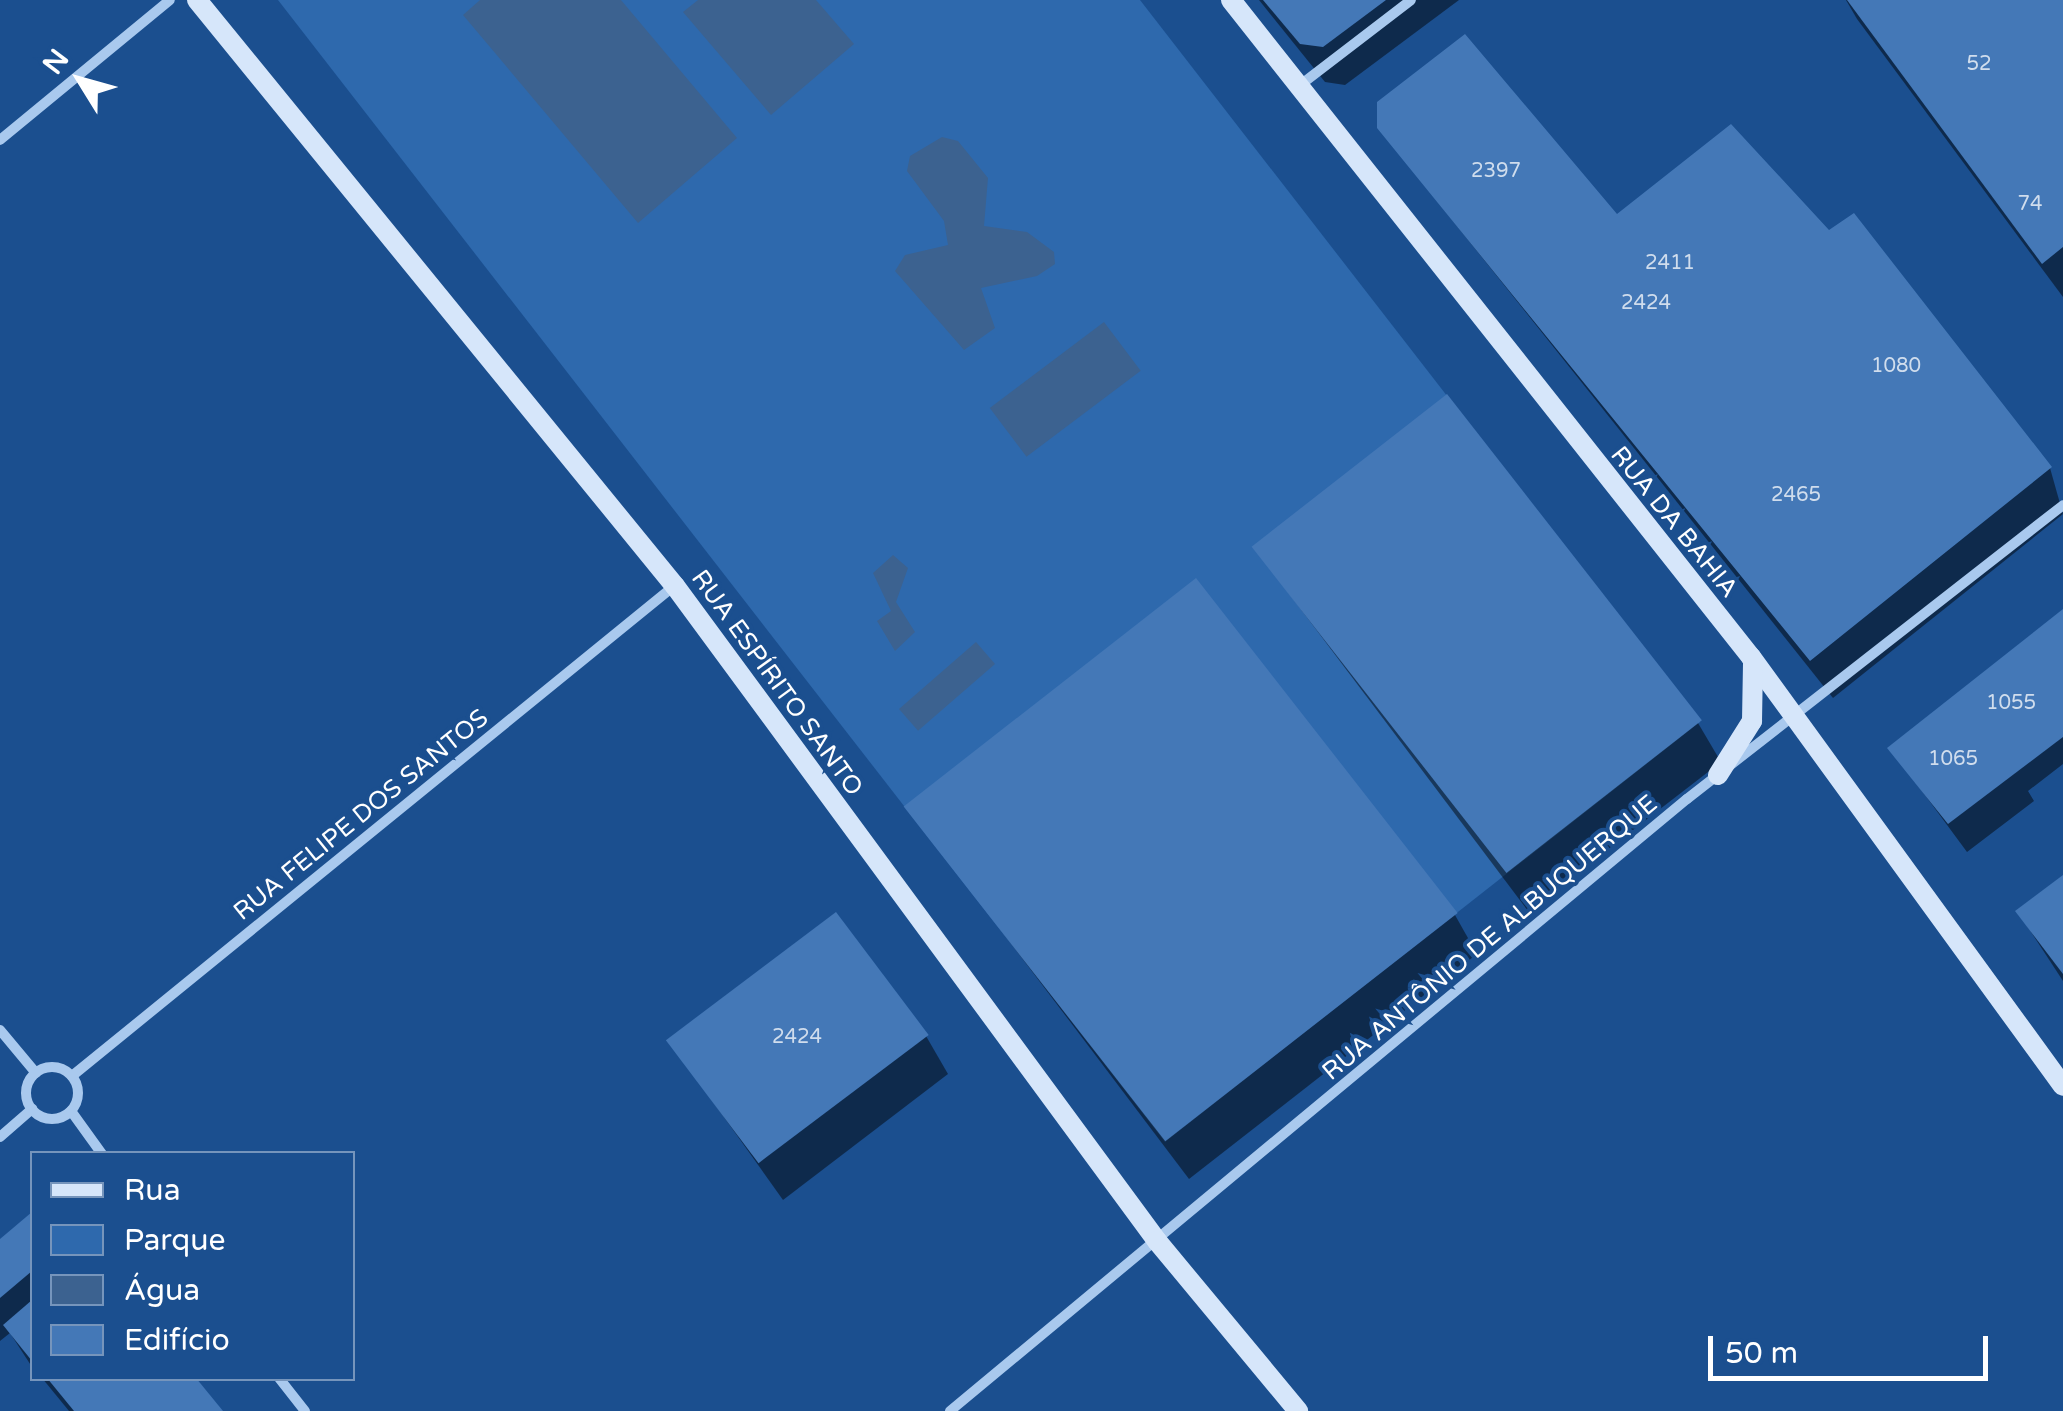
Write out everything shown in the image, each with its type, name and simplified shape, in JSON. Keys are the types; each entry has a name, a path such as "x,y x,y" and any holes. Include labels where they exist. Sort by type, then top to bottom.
{"street":[{"path":"0,140 170,0"},
{"name":"RUA ESPÍRITO SANTO","path":"196,0 675,586 1157,1242 1298,1411"},
{"name":"RUA DA BAHIA","path":"1231,0 1752,657 2063,1086"},
{"path":"1299,86 1406,4"},
{"name":"RUA ANTÔNIO DE ALBUQUERQUE","path":"950,1411 1718,775 2063,505"},
{"name":"RUA FELIPE DOS SANTOS","path":"72,1076 675,586"},
{"path":"1718,775 1752,722 1752,657"},
{"path":"0,1030 36,1073"},
{"path":"32,1110 27,1086 36,1073 51,1067 72,1076 70,1112 100,1151"},
{"path":"32,1110 55,1119 70,1112"},
{"path":"0,1137 32,1110"},
{"path":"281,1381 305,1411"}],"green space":[{"path":"278,0 1140,0 1700,722 1165,1142"}],"water":[{"path":"480,0 621,0 737,138 638,223 463,15"},
{"path":"698,0 816,0 854,44 771,115 683,12"},
{"path":"942,137 958,141 988,178 984,226 1027,232 1054,252 1055,264 1037,276 981,288 995,328 964,350 895,271 905,255 948,245 944,221 907,171 910,156"},
{"path":"1104,322 1141,371 1027,457 990,408"},
{"path":"893,555 908,568 896,602 915,632 895,651 877,621 891,611 873,573"},
{"path":"976,642 995,664 918,731 899,709"}],"building":[{"path":"1263,0 1386,0 1323,47 1300,44"},
{"path":"1847,0 2063,0 2063,247 2042,264"},
{"path":"1465,34 1617,214 1731,124 1829,230 1854,213 2052,467 1810,661 1377,128 1377,102"},
{"path":"1447,394 1702,720 1506,873 1252,547"},
{"path":"1196,578 1458,913 1165,1141 904,806"},
{"path":"2063,609 2063,737 1948,824 1887,748"},
{"path":"2063,875 2063,974 2015,911"},
{"path":"836,912 929,1035 759,1163 666,1040"},
{"path":"30,1214 30,1273 0,1298 0,1239"},
{"path":"30,1302 30,1359 3,1325"},
{"path":"49,1381 198,1381 223,1411 74,1411"}]}
